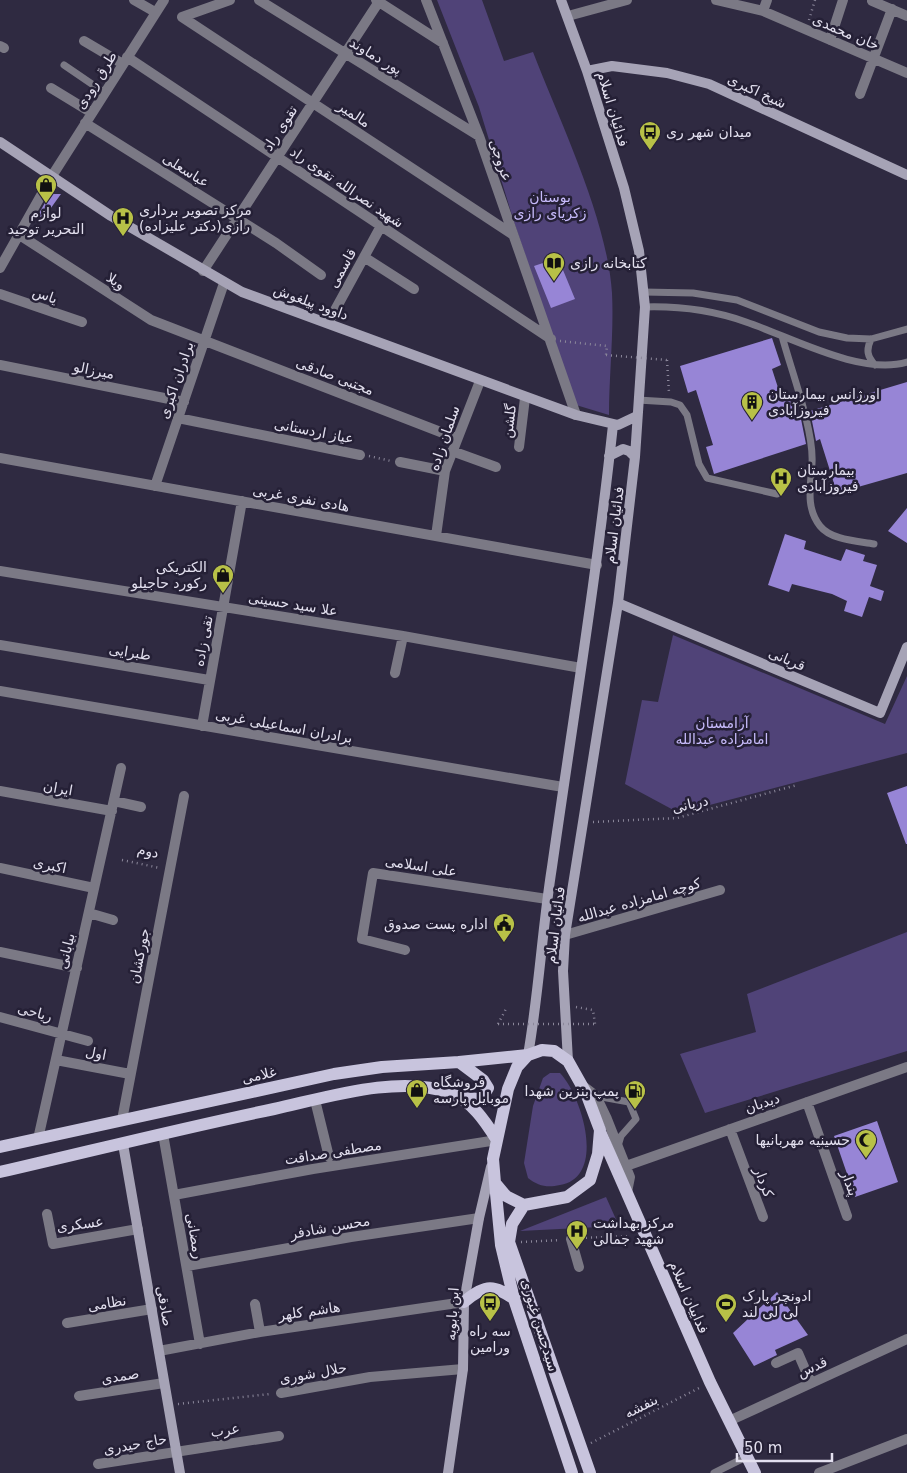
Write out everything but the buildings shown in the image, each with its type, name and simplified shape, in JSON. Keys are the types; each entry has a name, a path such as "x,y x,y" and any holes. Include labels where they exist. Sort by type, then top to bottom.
{"main road":[{"name":"فدائیان اسلام","path":"561,0 568,16 624,188 639,251 645,307 635,457 618,603 565,935 565,1005 568,1062"},
{"name":"شیخ اکبری","path":"586,71 612,66 667,73 709,84 907,175"},
{"name":"داوود پیلغوش","path":"0,142 111,216 224,283 525,398 576,416 613,425"},
{"path":"613,425 624,424 637,416"},
{"name":"فدائیان اسلام","path":"528,1055 547,899 597,565 613,425"},
{"path":"609,456 623,449 629,451 635,457"},
{"name":"قربانی","path":"618,603 880,713 907,647"},
{"path":"542,1050 554,1051 568,1062 600,1130 598,1154 590,1180 566,1197 524,1205 506,1196 495,1183 493,1159 508,1088 517,1067 528,1055 542,1050"},
{"name":"غلامی","path":"0,1147 334,1074 382,1067 528,1055"},
{"path":"459,1062 484,1080 488,1088 481,1099 461,1098"},
{"path":"0,1172 315,1100 389,1086 422,1087 448,1092 461,1098 482,1118 497,1140"},
{"name":"فداییان اسلام","path":"600,1130 710,1382 755,1473"},
{"name":"صادقی","path":"123,1144 180,1473"},
{"name":"ابن بابویه","path":"448,1473 463,1369 464,1302 479,1218 493,1159"},
{"name":"سیدحسن غیوری","path":"495,1183 501,1245 514,1299 572,1473"},
{"name":"سیدحسن غیوری","path":"524,1205 512,1224 509,1242 590,1473"},
{"path":"464,1302 474,1293 485,1288 496,1288 533,1311"}],"street":[{"path":"134,0 155,12"},
{"name":"طرق رودی","path":"0,268 52,176 164,0"},
{"name":"مالمیر","path":"230,0 182,17 512,234"},
{"name":"پور دماوند","path":"259,0 479,136"},
{"name":"عروجی","path":"426,0 479,136 512,234 551,339 576,416"},
{"path":"568,16 627,0"},
{"name":"خان محمدی","path":"716,0 763,11 907,73"},
{"path":"763,11 767,0"},
{"path":"830,40 843,0"},
{"path":"872,0 907,16"},
{"path":"379,1 443,42"},
{"name":"تقوی راد","path":"203,271 379,1"},
{"path":"860,94 892,9"},
{"name":"شهید نصرالله تقوی راد","path":"84,41 125,61 277,157 551,339"},
{"path":"51,88 92,113"},
{"name":"عباسعلی","path":"86,123 321,275"},
{"name":"قاسمی","path":"328,323 381,226"},
{"name":"ویلا","path":"18,234 151,320 204,340"},
{"path":"364,257 414,289"},
{"name":"برادران اکبری","path":"155,486 224,283"},
{"name":"یاس","path":"0,294 82,322"},
{"name":"مجتبی صادقی","path":"204,340 456,438"},
{"name":"میرزالو","path":"0,365 184,402"},
{"name":"سلمان زاده","path":"436,536 445,472 456,438 480,381"},
{"name":"گلشن","path":"519,447 525,398"},
{"name":"عیاز اردستانی","path":"178,418 360,454"},
{"path":"452,451 496,466"},
{"name":"هادی نفری غربی","path":"0,458 597,565"},
{"path":"400,462 445,472"},
{"name":"تقی زاده","path":"210,680 242,501"},
{"name":"علا سید حسینی","path":"0,571 403,636 581,668"},
{"path":"395,673 403,636"},
{"name":"طبرایی","path":"0,645 210,680"},
{"path":"202,726 210,680"},
{"name":"برادران اسماعیلی غربی","path":"0,691 563,787"},
{"name":"بیابانی","path":"38,1139 122,768"},
{"name":"ایران","path":"0,791 113,806"},
{"name":"جورکشان","path":"122,1120 184,796"},
{"path":"113,806 141,807"},
{"name":"اکبری","path":"0,868 94,888"},
{"name":"علی اسلامی","path":"406,950 362,939 373,873 547,899"},
{"name":"کوچه امامزاده عبدالله","path":"565,935 720,890"},
{"path":"89,914 113,920"},
{"path":"0,952 77,968"},
{"name":"ریاحی","path":"0,1017 62,1034"},
{"path":"62,1034 88,1041"},
{"name":"اول","path":"56,1060 130,1074"},
{"name":"دیدبان","path":"626,1166 907,1067"},
{"path":"580,1084 596,1096 618,1146 630,1177 627,1192"},
{"path":"315,1100 329,1156"},
{"name":"پندار","path":"807,1102 847,1216"},
{"name":"کردار","path":"730,1129 763,1217"},
{"name":"رمضانی","path":"163,1134 200,1344"},
{"name":"مصطفی صداقت","path":"174,1195 313,1169 497,1140"},
{"name":"عسکری","path":"47,1214 53,1244 138,1229"},
{"name":"محسن شادفر","path":"186,1266 351,1237 479,1218"},
{"path":"571,1239 579,1267"},
{"name":"هاشم کلهر","path":"159,1351 260,1332 464,1302"},
{"path":"255,1304 260,1332"},
{"name":"نظامی","path":"67,1323 152,1310"},
{"name":"قدس","path":"729,1421 907,1339"},
{"path":"776,1363 798,1352 811,1383"},
{"name":"حلال شوری","path":"281,1393 370,1377 463,1369"},
{"name":"صمدی","path":"79,1396 164,1383"},
{"name":"عرب","path":"176,1451 278,1436"},
{"path":"819,1473 907,1439"},
{"name":"حاج حیدری","path":"98,1464 176,1451"}],"lane":[{"path":"64,65 105,93"},
{"path":"644,292 693,293 737,300 819,332 847,338 871,339 907,329"},
{"path":"645,307 678,306 704,310 747,322 845,358 875,366 896,366 907,362"},
{"path":"782,336 810,440 812,463 810,500 812,514 821,528 833,536 874,544"},
{"path":"871,339 867,347 868,357 875,366"},
{"path":"638,400 671,402 680,406 686,415 699,464 708,478 777,494"},
{"path":"596,1096 629,1102 636,1118 621,1136 618,1146"},
{"path":"714,1473 746,1457"}],"path":[{"path":"806,30 815,0"},
{"path":"551,339 607,346 606,356 667,360 671,402"},
{"name":"عیاز اردستانی","path":"360,454 400,462"},
{"name":"دریانی","path":"584,822 677,818 797,785"},
{"name":"دوم","path":"122,860 170,869"},
{"path":"507,1007 498,1024 595,1024 593,1010 565,1005"},
{"name":"بنفشه","path":"581,1448 710,1382"},
{"name":"حلال شوری","path":"168,1405 281,1393"}],"green space":[{"name":"بوستان زکریای رازی","path":"437,0 482,0 504,61 533,52 569,139 592,202 608,264 612,293 609,415 576,405 514,222 479,107"},
{"name":"آرامستان امامزاده عبدالله","path":"673,635 885,724 907,676 907,753 679,813 625,784 642,700 658,702"},
{"path":"907,932 907,1051 705,1113 680,1054 756,1032 747,994"},
{"path":"550,1073 560,1073 576,1099 586,1135 586,1152 583,1167 574,1179 560,1185 543,1186 528,1178 524,1163 533,1106 543,1078"},
{"path":"606,1197 619,1226 520,1231"}],"place":[{"name":"میدان شهر ری","path":"650,151"},
{"name":"لوازم التحریر توحید","path":"46,204"},
{"name":"مرکز تصویر برداری رازی(دکتر علیزاده)","path":"123,237"},
{"name":"کتابخانه رازی","path":"554,282"},
{"name":"اورژانس بیمارستان فیروزآبادی","path":"752,421"},
{"name":"بیمارستان فیروزآبادی","path":"781,497"},
{"name":"الکتریکی رکورد حاجیلو","path":"223,594"},
{"name":"اداره پست صدوق","path":"504,943"},
{"name":"فروشگاه موبایل پارسه","path":"417,1109"},
{"name":"پمپ بنزین شهدا","path":"635,1110"},
{"name":"حسینیه مهربانیها","path":"866,1159"},
{"name":"مرکز بهداشت شهید جمالی","path":"577,1250"},
{"name":"سه راه ورامین","path":"490,1322"},
{"name":"ادونچر پارک لی لی لند","path":"726,1323"}]}
